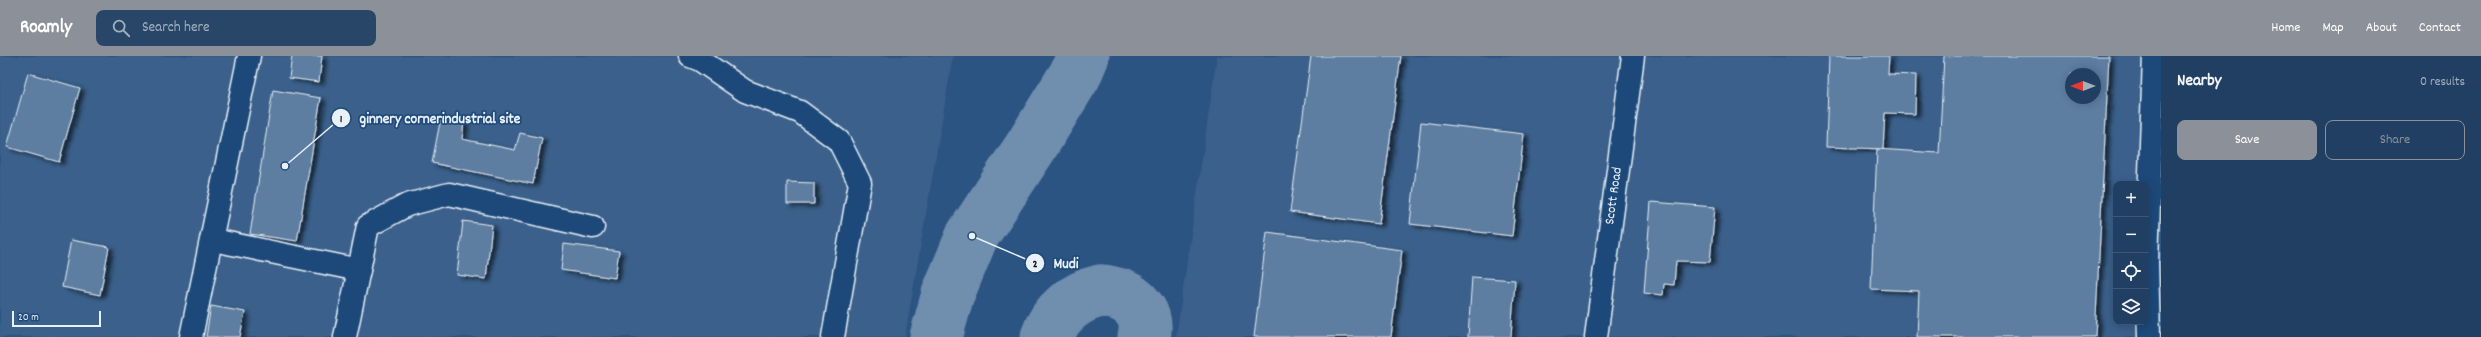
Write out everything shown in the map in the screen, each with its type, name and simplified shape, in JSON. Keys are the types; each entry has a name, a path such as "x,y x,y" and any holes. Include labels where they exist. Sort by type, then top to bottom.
{"lane":[{"path":"191,337 213,240 248,56"},
{"path":"690,56 700,60 745,91 800,112 839,141 843,148 860,183 833,337"},
{"name":"Scott Road","path":"1596,337 1633,56"},
{"path":"2149,337 2147,262 2154,56"},
{"path":"345,337 368,226 407,205 450,194 593,227"},
{"path":"213,240 359,270"}],"shaded area":[{"path":"0,56 953,56 905,337 0,337"},
{"path":"1217,56 2161,56 2161,337 1176,337"}],"building":[{"path":"292,56 322,56 319,82 289,78"},
{"path":"1311,56 1401,56 1379,224 1290,212"},
{"path":"1829,56 1889,56 1888,74 1916,75 1915,114 1885,113 1883,149 1826,147"},
{"path":"1944,56 2109,56 2095,337 1917,337 1919,291 1871,289 1877,149 1939,153"},
{"path":"28,73 80,88 59,162 7,147"},
{"path":"273,90 321,98 297,241 250,234"},
{"path":"441,117 464,122 462,139 515,150 520,133 542,138 533,184 432,163"},
{"path":"1421,122 1524,134 1512,236 1410,224"},
{"path":"787,182 814,183 814,204 787,204"},
{"path":"1651,202 1715,207 1710,262 1676,261 1674,285 1664,284 1663,295 1644,293"},
{"path":"463,221 492,225 486,279 457,275"},
{"path":"1267,232 1402,250 1391,337 1254,337"},
{"path":"71,240 109,247 100,295 62,287"},
{"path":"564,244 619,251 615,278 561,270"},
{"path":"1472,277 1515,280 1511,337 1468,337"},
{"path":"211,306 245,312 240,337 206,337"}],"waterway":[{"path":"936,337 948,294 972,236 1032,145 1075,75 1083,56"},
{"path":"1047,337 1055,321 1067,307 1082,297 1100,291 1127,298 1138,308 1144,321 1144,337"}],"place":[{"name":"ginnery cornerindustrial site","path":"285,166"},
{"name":"Mudi","path":"972,236"}]}
